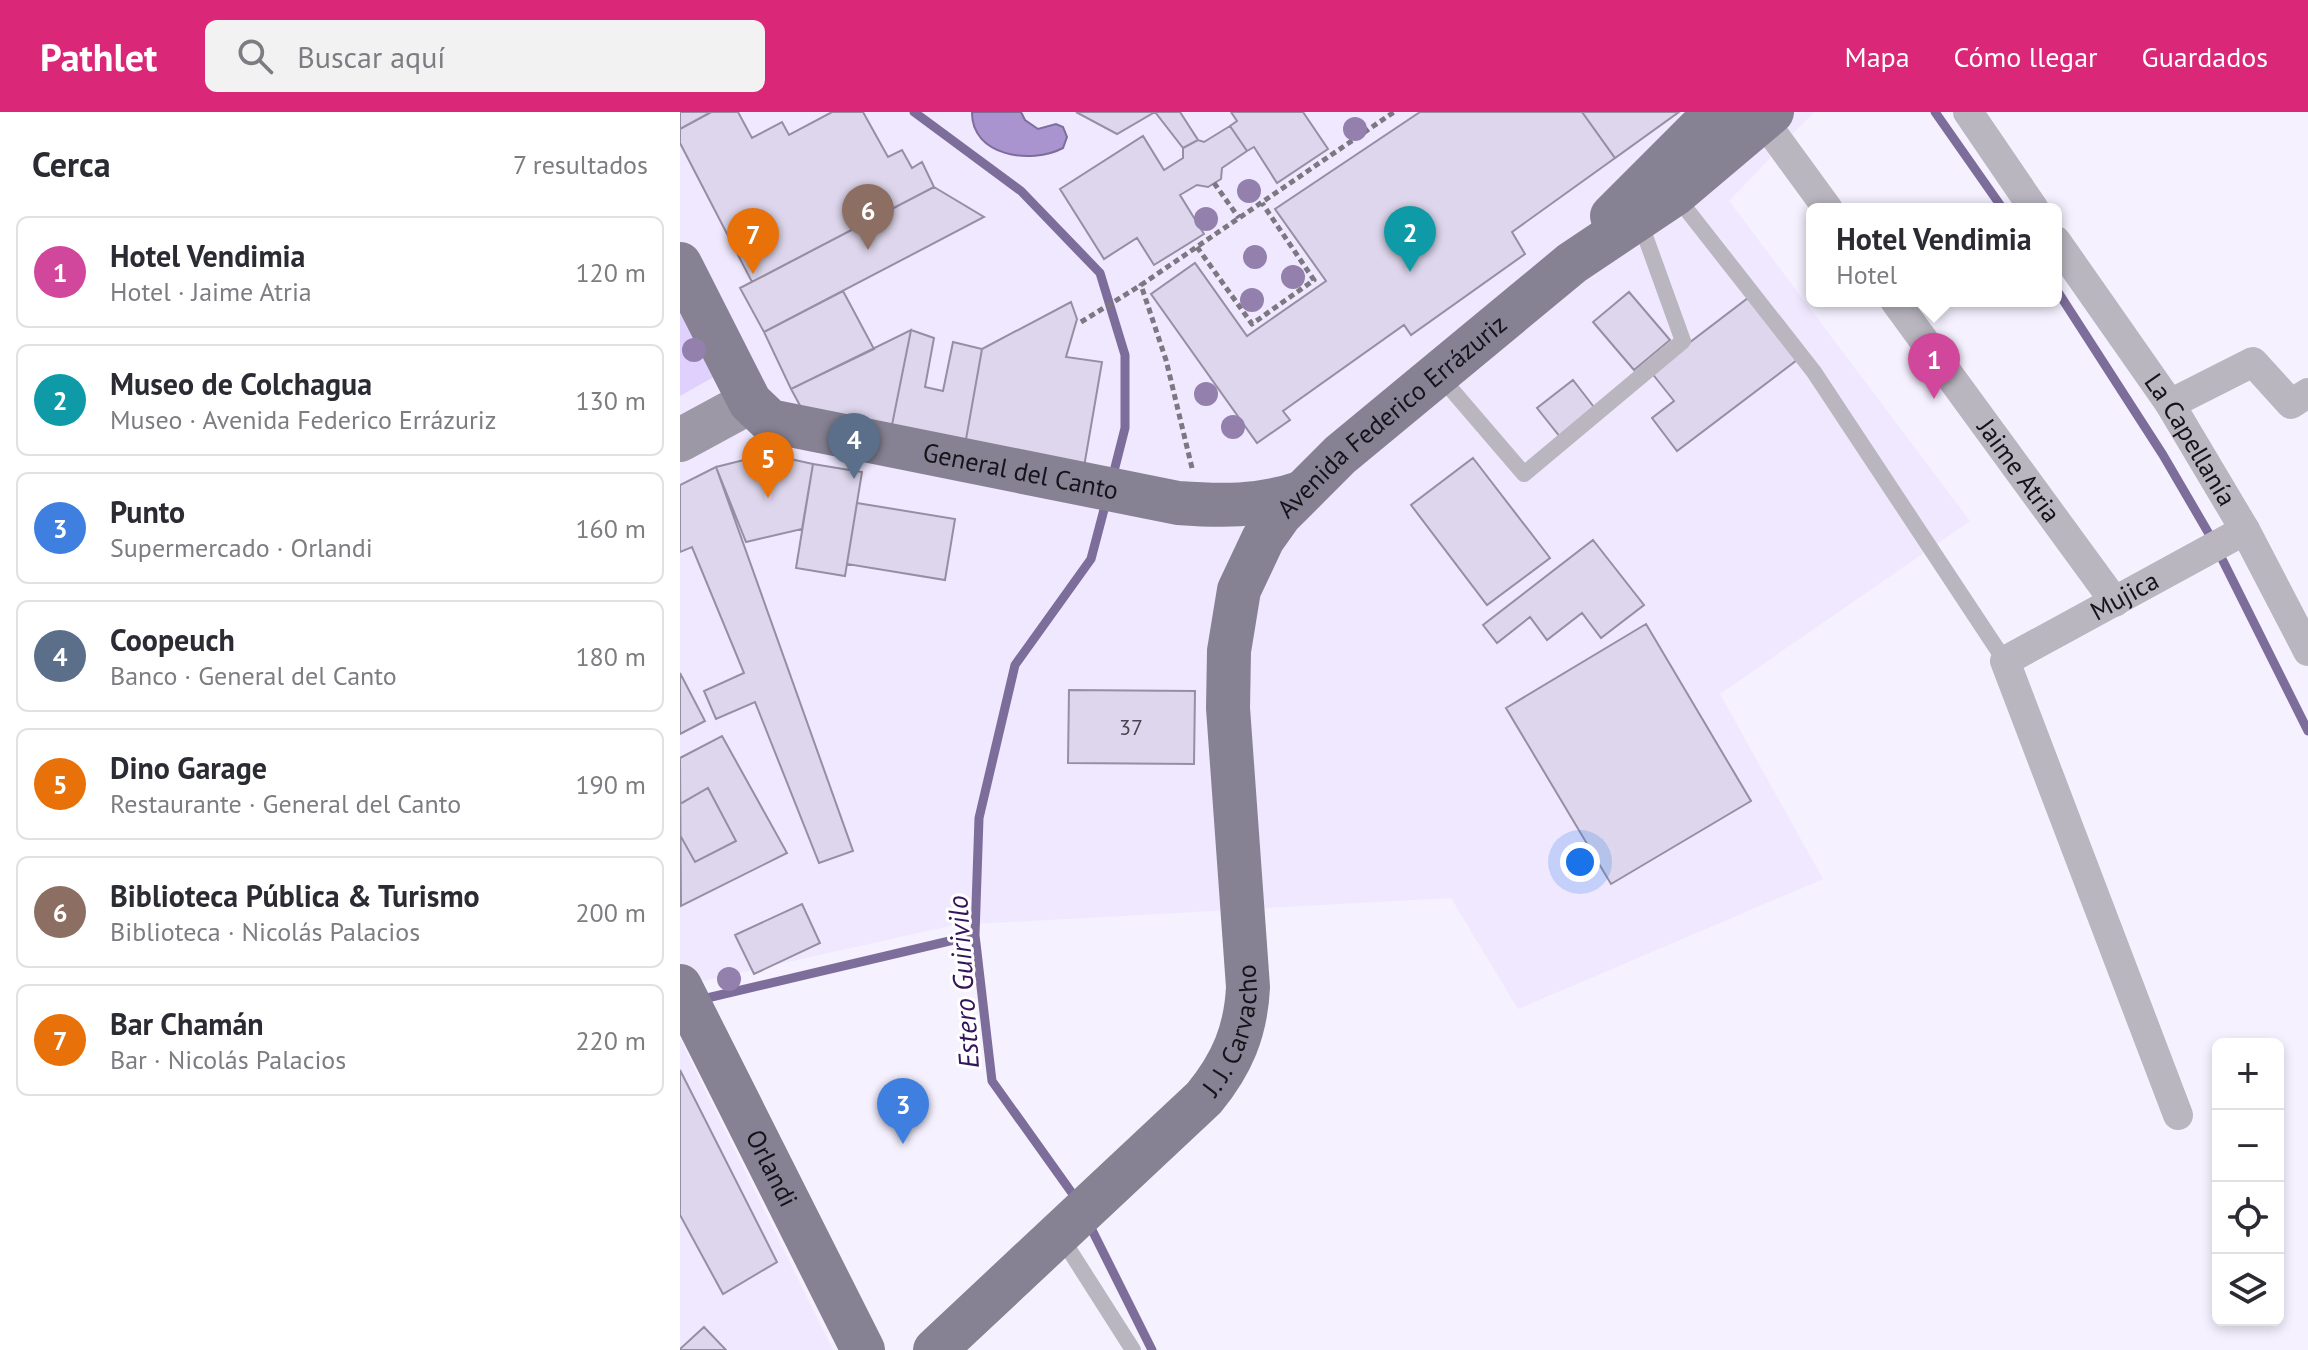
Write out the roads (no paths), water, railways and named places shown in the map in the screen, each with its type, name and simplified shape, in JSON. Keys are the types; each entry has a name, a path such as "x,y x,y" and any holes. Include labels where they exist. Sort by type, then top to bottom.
{"main road":[{"name":"Avenida Federico Errázuriz","path":"1572,263 1645,180 1716,112"},
{"name":"Avenida Federico Errázuriz","path":"1239,590 1263,539 1300,493 1340,455 1572,263 1675,194 1768,116"},
{"path":"680,264 750,402"},
{"name":"General del Canto","path":"750,402 770,421 1065,482 1189,504 1263,503 1300,493"},
{"path":"1189,504 1216,527 1231,557 1239,590"},
{"name":"J. J. Carvacho","path":"935,1350 1148,1153 1221,1077 1234,1054 1247,1008 1228,708 1231,629 1239,590"},
{"name":"Orlandi","path":"680,986 863,1350"}],"street":[{"path":"1968,112 2030,203"},
{"path":"1768,116 1824,203"},
{"name":"La Capellanía","path":"2062,250 2170,404 2227,541 2308,651"},
{"name":"Jaime Atria","path":"1899,307 2115,602"},
{"path":"2170,404 2253,362 2291,404 2308,393"},
{"path":"680,440 750,402"},
{"name":"Mujica","path":"2005,661 2227,541"},
{"path":"2005,661 2178,1115"}],"lane":[{"path":"1675,194 1814,372 2005,661"},
{"path":"1438,373 1524,474 1683,341 1639,220"},
{"path":"1066,1231 1133,1350"}],"waterway":[{"name":"Estero Guirivilo","path":"914,112 1021,191 1100,273 1125,355 1125,428 1112,479"},
{"path":"1935,112 1999,203"},
{"path":"2062,298 2163,455 2212,539 2308,731"},
{"name":"Estero Guirivilo","path":"1077,1200 992,1081 975,935 979,818 1015,665 1091,559 1106,502"},
{"path":"707,998 975,935"},
{"name":"Estero Guirivilo","path":"1089,1224 1152,1350"}],"place":[{"name":"Biblioteca Pública & Turismo","path":"868,250"},
{"name":"Museo de Colchagua","path":"1410,272"},
{"name":"Bar Chamán","path":"753,274"},
{"name":"Hotel Vendimia","path":"1934,399"},
{"name":"Coopeuch","path":"854,479"},
{"name":"Dino Garage","path":"768,498"},
{"name":"Punto","path":"903,1144"}]}
